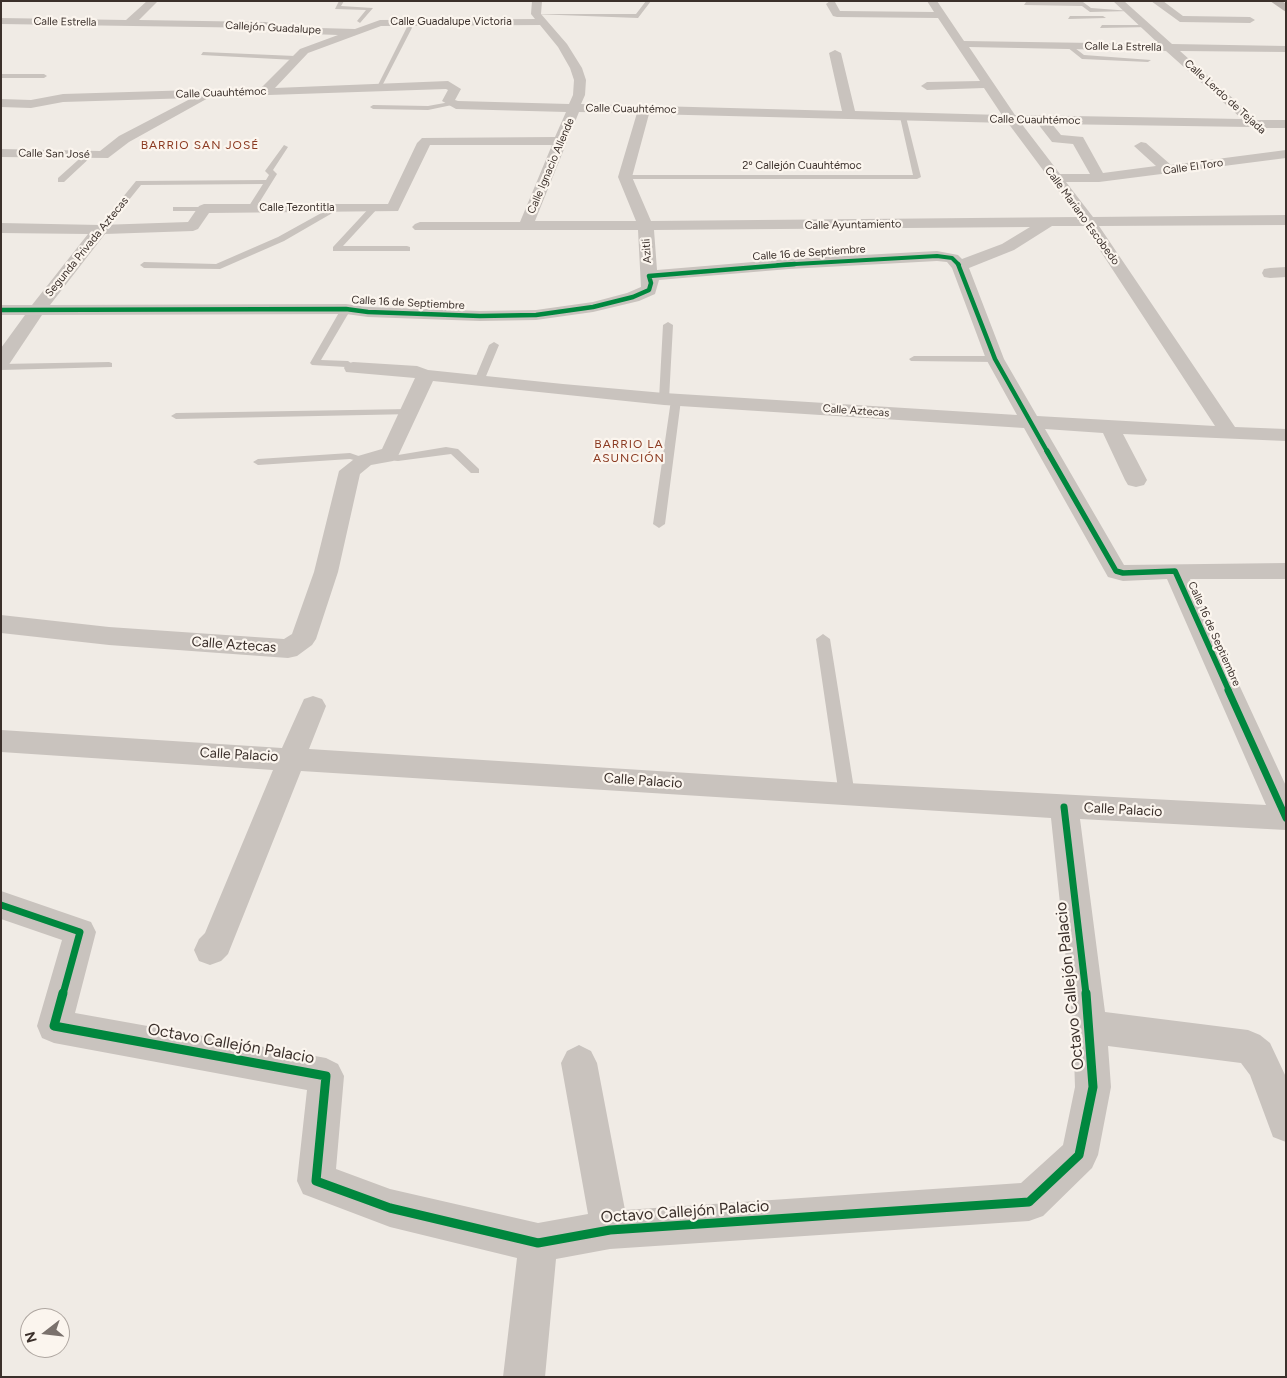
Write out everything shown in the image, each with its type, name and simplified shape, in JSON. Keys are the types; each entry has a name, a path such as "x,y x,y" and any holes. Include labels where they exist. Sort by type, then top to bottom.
{"street":[{"path":"129,23 154,1"},
{"name":"Calle Mariano Escobedo","path":"932,1 1012,120 1089,222 1229,432"},
{"name":"Calle Lerdo de Tejada","path":"1118,1 1286,154"},
{"path":"1156,1 1180,19 1254,23 1231,6"},
{"path":"1275,1 1286,9"},
{"path":"857,2 865,14"},
{"path":"831,4 837,14 941,15"},
{"path":"380,23 392,8"},
{"name":"Calle Guadalupe Victoria","path":"264,92 295,58 315,46 358,26 538,12"},
{"name":"Calle Ignacio Allende","path":"526,226 575,108 579,95 580,80 576,68 563,46 538,12"},
{"name":"Calle Estrella","path":"1,21 129,23"},
{"name":"Callejón Guadalupe","path":"129,23 266,25 283,30 358,26"},
{"path":"1272,37 1286,48"},
{"name":"Calle La Estrella","path":"960,44 1286,48"},
{"path":"835,53 849,115"},
{"path":"927,86 988,84"},
{"name":"Calle Cuauhtémoc","path":"1,103 31,104 63,98 264,92 379,86 453,86 455,89 448,102 450,104 1012,120 1285,125"},
{"name":"Calle San José","path":"1,153 103,155 124,140 210,93"},
{"path":"625,177 644,110"},
{"path":"1042,120 1057,139 1078,140 1099,178"},
{"name":"Calle Tezontitla","path":"204,209 393,208 424,143 428,141 560,141"},
{"path":"1141,146 1169,170"},
{"name":"Calle El Toro","path":"1054,178 1099,178 1286,154"},
{"name":"Azitli","path":"625,177 646,227 649,276"},
{"path":"1,228 100,230 193,226 204,209"},
{"name":"Calle Ayuntamiento","path":"420,227 646,227 1286,220"},
{"path":"960,266 1008,247 1048,222"},
{"name":"Segunda Privada Aztecas","path":"1,362 37,310 100,230"},
{"name":"Calle 16 de Septiembre","path":"1,310 346,309 368,312 480,316 555,312 593,307 633,297 649,290 651,283 649,276 789,264 937,256 952,258 960,266 995,359 1116,570 1123,573 1175,571 1286,818"},
{"name":"Calle Aztecas","path":"353,368 417,372 426,375 670,399 1110,427 1286,435"},
{"name":"Calle Aztecas","path":"1,624 109,636 288,649 303,639 326,572 350,471 391,452 426,375"},
{"path":"1110,427 1136,480"},
{"path":"1175,571 1286,571"},
{"path":"210,950 216,943 313,706"},
{"name":"Calle Palacio","path":"1,741 291,758 847,795 1286,818"},
{"name":"Octavo Callejón Palacio","path":"1,905 80,932 54,1026 326,1076 316,1181 390,1208 538,1243 610,1230 1029,1202 1079,1155 1093,1087 1090,1027 1064,807"},
{"path":"1090,1027 1248,1046 1258,1055 1264,1066 1286,1124"},
{"path":"580,1062 610,1230"},
{"path":"524,1377 538,1243"}],"lane":[{"path":"342,1 337,8 370,8 358,26"},
{"path":"538,12 638,16 648,1"},
{"path":"1026,4 1083,4 1090,10 1132,15"},
{"path":"1117,18 1132,15"},
{"path":"1070,18 1108,18"},
{"path":"379,86 412,22"},
{"path":"1102,27 1147,28"},
{"path":"1069,46 1082,57 1148,60"},
{"path":"203,54 295,58"},
{"path":"1,76 44,76"},
{"path":"373,107 428,108 450,104"},
{"name":"2º Callejón Cuauhtémoc","path":"625,177 916,177 903,117"},
{"path":"251,208 273,174 269,171 284,147"},
{"path":"61,180 90,154"},
{"name":"Segunda Privada Aztecas","path":"100,230 139,183 268,182"},
{"path":"144,264 218,267 281,239 337,208"},
{"path":"374,208 336,249 407,249"},
{"path":"176,209 204,209"},
{"name":"Calle Aztecas","path":"346,309 315,363 348,364 353,368"},
{"path":"659,524 670,399 668,325"},
{"path":"479,380 494,346"},
{"path":"914,359 995,359"},
{"path":"1,367 109,365"},
{"path":"176,416 409,412"},
{"path":"258,462 350,456 375,459 398,458 446,450 454,451 475,471"},
{"path":"824,639 847,795"}],"cycle path":[{"path":"1,310 346,309 368,312 480,316 536,315 593,307 633,297 649,290 651,283 649,276 789,264 937,256 952,258 960,266 995,359 1112,566 1116,571 1123,573 1175,571 1286,818"},
{"path":"1,905 80,932 54,1026 326,1076 316,1181 390,1208 538,1243 610,1230 1029,1202 1079,1155 1093,1087 1090,1027 1064,807"}],"district":[{"name":"BARRIO SAN JOSÉ","path":"200,145"},
{"name":"BARRIO LA ASUNCIÓN","path":"629,451"}]}
